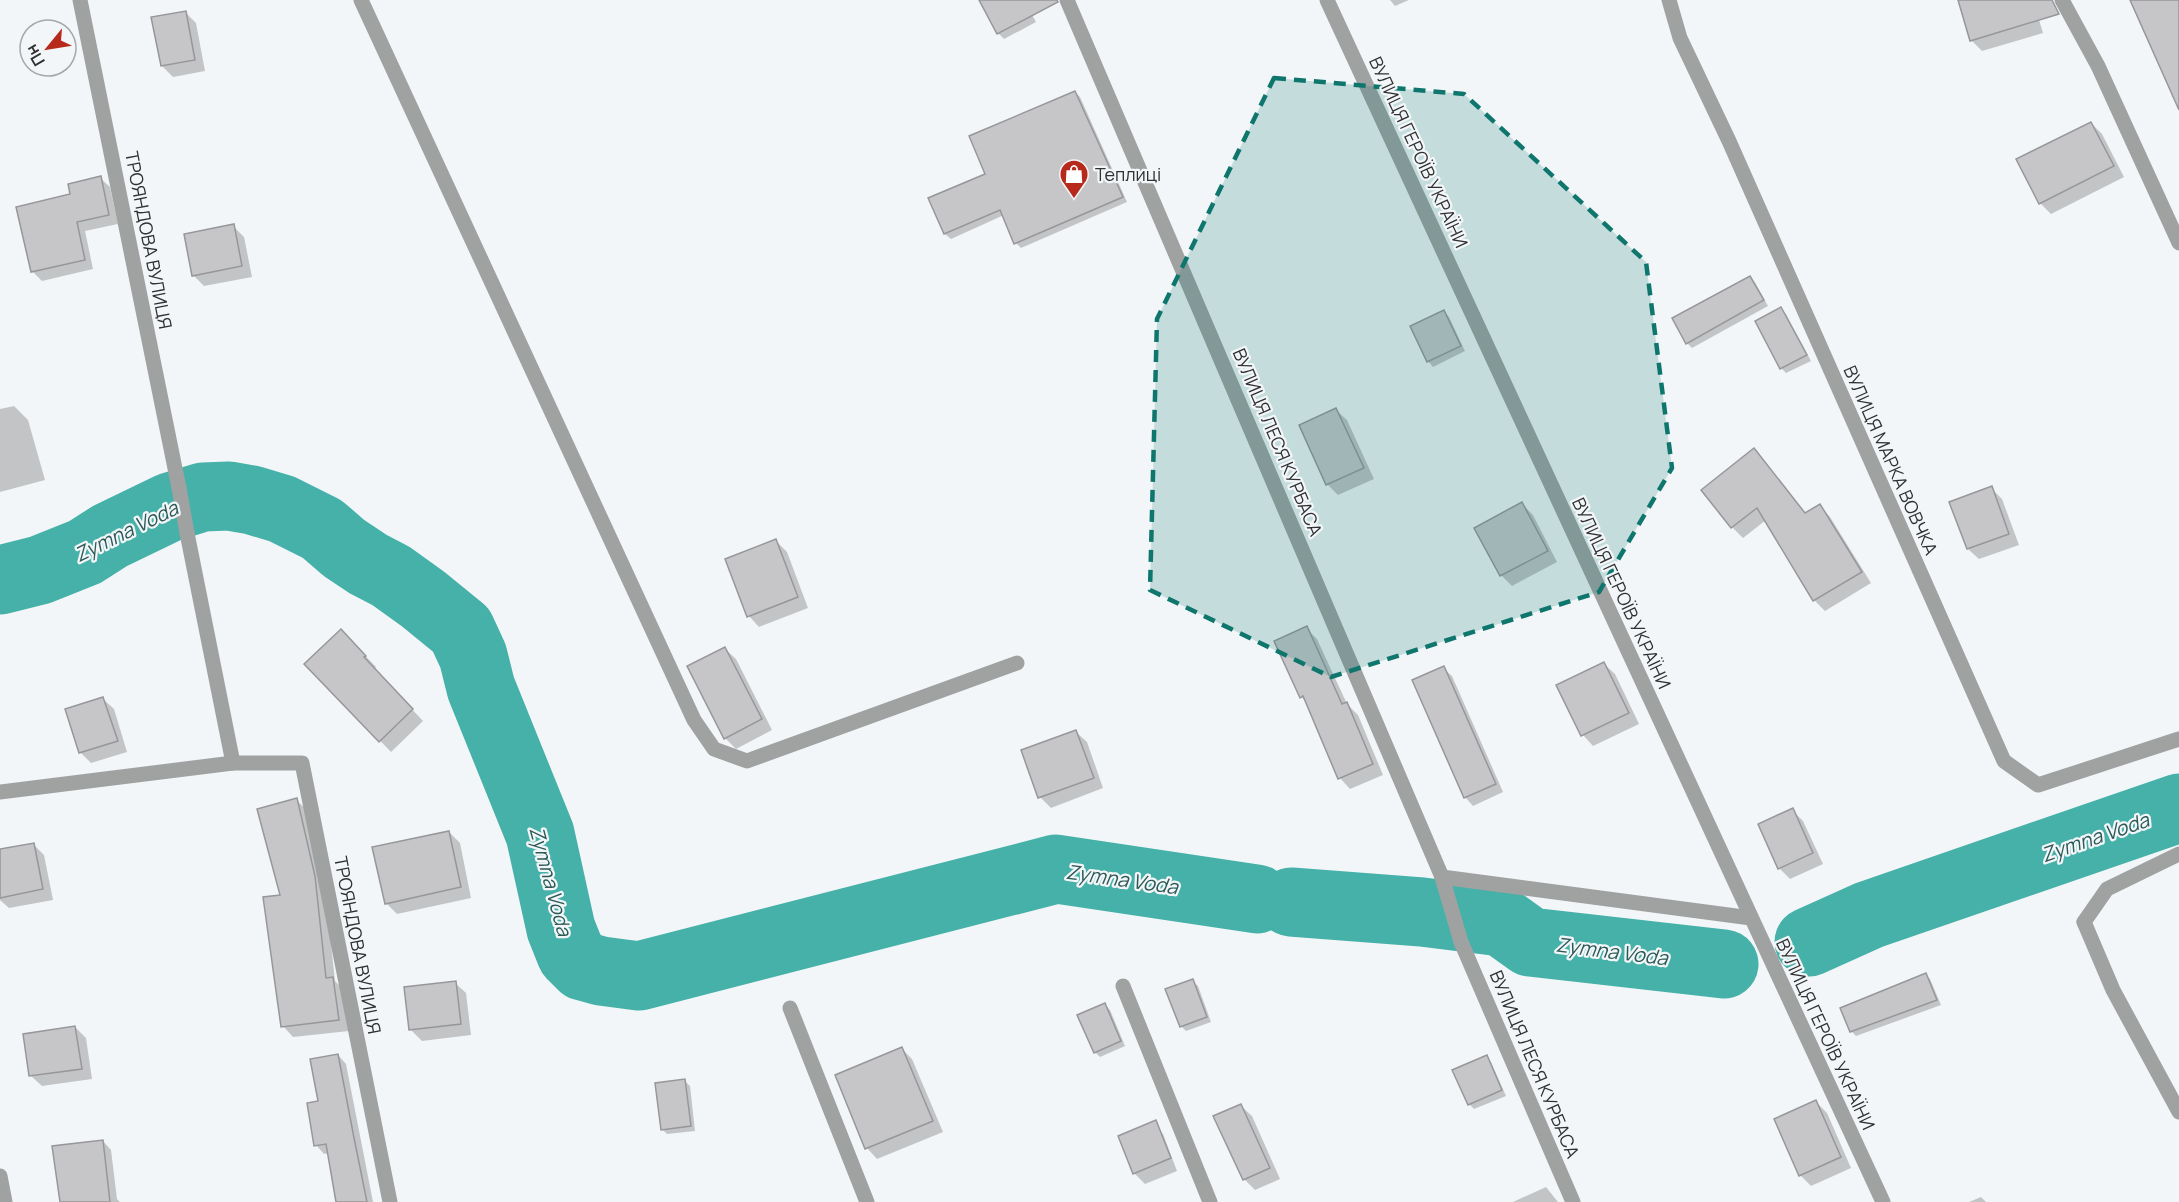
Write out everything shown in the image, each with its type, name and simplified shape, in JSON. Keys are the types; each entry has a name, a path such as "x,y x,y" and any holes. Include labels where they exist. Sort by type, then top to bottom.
{"street":[{"name":"ТРОЯНДОВА ВУЛИЦЯ","path":"80,0 233,763"},
{"path":"361,0 694,720 714,749 747,761 1017,663"},
{"name":"ВУЛИЦЯ ЛЕСЯ КУРБАСА","path":"1067,0 1442,877 1461,942 1573,1202"},
{"name":"ВУЛИЦЯ ГЕРОЇВ УКРАЇНИ","path":"1327,0 1883,1202"},
{"name":"ВУЛИЦЯ МАРКА ВОВЧКА","path":"1669,0 1680,38 1729,141 2004,761 2038,785 2179,740"},
{"path":"2062,0 2098,66 2179,243"},
{"name":"ТРОЯНДОВА ВУЛИЦЯ","path":"0,792 233,763 302,763 390,1202"},
{"path":"2179,854 2108,889 2084,922 2114,990 2179,1112"},
{"path":"1442,877 1750,918"},
{"path":"1124,986 1210,1202"},
{"path":"790,1008 867,1202"},
{"path":"0,1176 5,1202"}],"highlighted area":[{"path":"1274,78 1464,94 1646,262 1672,468 1599,592 1331,677 1150,590 1157,319"}],"building":[{"path":"979,0 1057,0 1058,2 997,34"},
{"path":"1958,0 2052,0 2059,14 1970,41"},
{"path":"2130,0 2179,0 2179,110"},
{"path":"186,11 195,60 161,66 151,17"},
{"path":"1075,91 1123,197 1014,244 1000,210 944,234 928,198 985,174 969,136"},
{"path":"2091,122 2114,166 2039,204 2016,159"},
{"path":"101,176 109,215 77,222 85,260 31,272 16,207 70,194 68,184"},
{"path":"234,224 242,266 192,276 184,234"},
{"path":"1750,276 1764,300 1686,344 1672,318"},
{"path":"1781,307 1807,355 1780,369 1755,321"},
{"path":"1444,310 1461,346 1427,362 1410,326"},
{"path":"1336,408 1364,468 1326,485 1299,425"},
{"path":"1754,448 1805,513 1820,504 1862,572 1813,601 1757,508 1731,528 1701,490"},
{"path":"1992,486 2009,534 1967,549 1949,502"},
{"path":"1522,502 1548,551 1500,576 1474,528"},
{"path":"776,539 798,597 747,617 725,559"},
{"path":"1307,626 1342,704 1347,702 1373,764 1338,779 1303,696 1300,698 1274,641"},
{"path":"341,629 413,709 379,742 304,664"},
{"path":"725,647 762,719 724,739 687,666"},
{"path":"1604,662 1629,713 1581,736 1556,685"},
{"path":"1444,666 1496,784 1464,798 1412,680"},
{"path":"103,697 118,741 79,753 65,709"},
{"path":"1076,730 1094,778 1038,798 1021,750"},
{"path":"297,798 315,876 326,978 333,977 339,1020 281,1027 263,897 280,895 257,809"},
{"path":"1793,808 1813,853 1778,869 1758,824"},
{"path":"449,831 461,887 385,904 372,847"},
{"path":"34,843 43,889 0,898 0,849"},
{"path":"1926,973 1937,1000 1850,1032 1840,1008"},
{"path":"1193,979 1207,1017 1180,1027 1165,989"},
{"path":"456,981 461,1024 409,1030 404,987"},
{"path":"1105,1003 1121,1041 1094,1053 1077,1015"},
{"path":"75,1026 82,1069 29,1076 23,1034"},
{"path":"902,1047 933,1121 865,1149 835,1075"},
{"path":"338,1054 367,1202 336,1202 326,1144 314,1146 307,1103 318,1101 310,1059"},
{"path":"1487,1055 1502,1090 1468,1105 1452,1070"},
{"path":"685,1079 691,1126 661,1130 655,1083"},
{"path":"1816,1100 1841,1157 1799,1176 1774,1119"},
{"path":"1241,1104 1270,1168 1243,1180 1213,1116"},
{"path":"1156,1120 1171,1158 1133,1174 1118,1136"},
{"path":"103,1140 110,1202 60,1202 52,1146"}],"waterway":[{"name":"Zymna Voda","path":"0,580 40,570 85,552 110,536 170,507 203,497 229,496 252,500 282,509 322,529 344,548 391,576 423,599 461,630 473,656 481,688 540,834 561,929 571,954 583,966 601,971 639,976 1056,869 1257,899"},
{"name":"Zymna Voda","path":"1809,942 1869,915 2179,808"},
{"name":"Zymna Voda","path":"1291,902 1422,912 1502,922 1530,942 1724,964"}],"place":[{"name":"Теплиці","path":"1074,200"}]}
